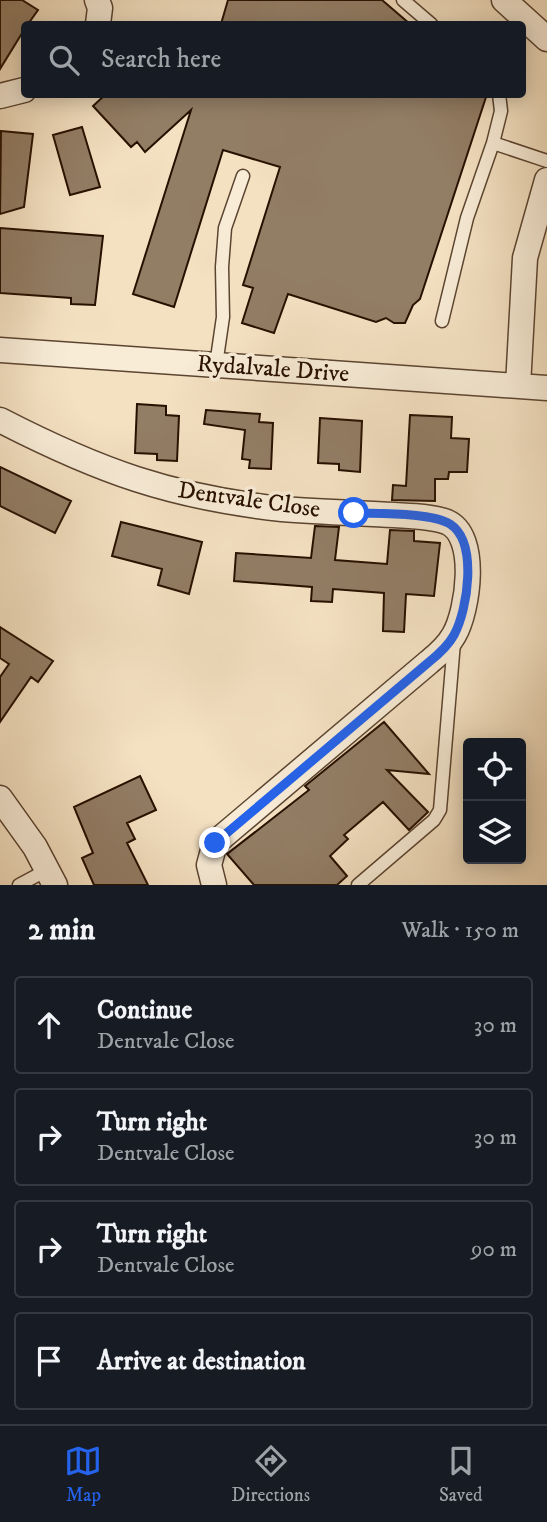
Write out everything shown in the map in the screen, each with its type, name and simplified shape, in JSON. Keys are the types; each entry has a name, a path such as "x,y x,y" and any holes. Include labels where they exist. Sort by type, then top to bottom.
{"street":[{"path":"97,0 100,8 98,21"},
{"path":"504,0 547,39"},
{"path":"0,96 21,91"},
{"path":"518,386 525,258 547,180"},
{"name":"Rydalvale Drive","path":"0,350 547,388"},
{"name":"Dentvale Close","path":"0,420 84,462 189,496 286,509 424,517 448,523 460,533 467,551 467,580 455,634 436,656 215,843 209,865 214,885"},
{"path":"0,798 35,847 51,878"}],"lane":[{"path":"403,0 428,21"},
{"path":"442,321 467,218 493,143 501,111 499,98"},
{"path":"493,143 547,161"},
{"path":"216,365 223,317 222,267 225,228 243,176"},
{"path":"358,885 434,820 440,810 455,634"},
{"path":"19,885 51,878"}],"building":[{"path":"0,0 22,0 38,10 30,21 21,21 21,35 0,69"},
{"path":"228,0 382,0 406,21 222,21"},
{"path":"102,98 486,98 420,299 413,305 405,323 394,323 386,318 376,322 288,294 274,333 242,323 253,288 243,285 280,167 223,150 174,307 133,294 191,110 145,152 137,142 131,147 93,106"},
{"path":"82,127 100,187 70,195 53,135"},
{"path":"1,131 33,134 24,207 0,214"},
{"path":"0,228 103,236 95,305 71,304 71,298 0,293"},
{"path":"137,404 166,406 166,415 179,416 177,461 157,460 157,454 135,453"},
{"path":"206,410 260,414 259,422 273,423 271,469 249,468 250,460 242,459 245,430 204,424"},
{"path":"410,415 452,417 451,438 469,439 467,472 449,472 448,479 435,479 435,501 392,500 393,485 406,486"},
{"path":"320,418 362,421 360,472 339,470 339,464 318,463"},
{"path":"0,467 71,501 55,533 0,506"},
{"path":"121,522 202,542 189,594 158,585 162,569 112,556"},
{"path":"315,526 339,527 335,560 387,564 390,530 414,531 414,541 440,543 434,596 406,594 404,632 383,631 384,593 333,589 332,602 311,601 312,587 234,581 236,553 311,558"},
{"path":"0,627 53,661 38,682 31,677 0,722 0,677 9,664 0,658"},
{"path":"384,722 429,774 387,770 428,812 409,830 383,802 344,835 348,839 330,856 347,876 337,885 254,885 227,854 309,790 305,786"},
{"path":"140,776 156,810 127,823 135,839 127,843 148,885 94,885 82,858 93,853 74,807"}],"route":[{"path":"215,843 444,650 455,634 467,580 467,551 460,533 448,523 424,517 354,513"}]}
